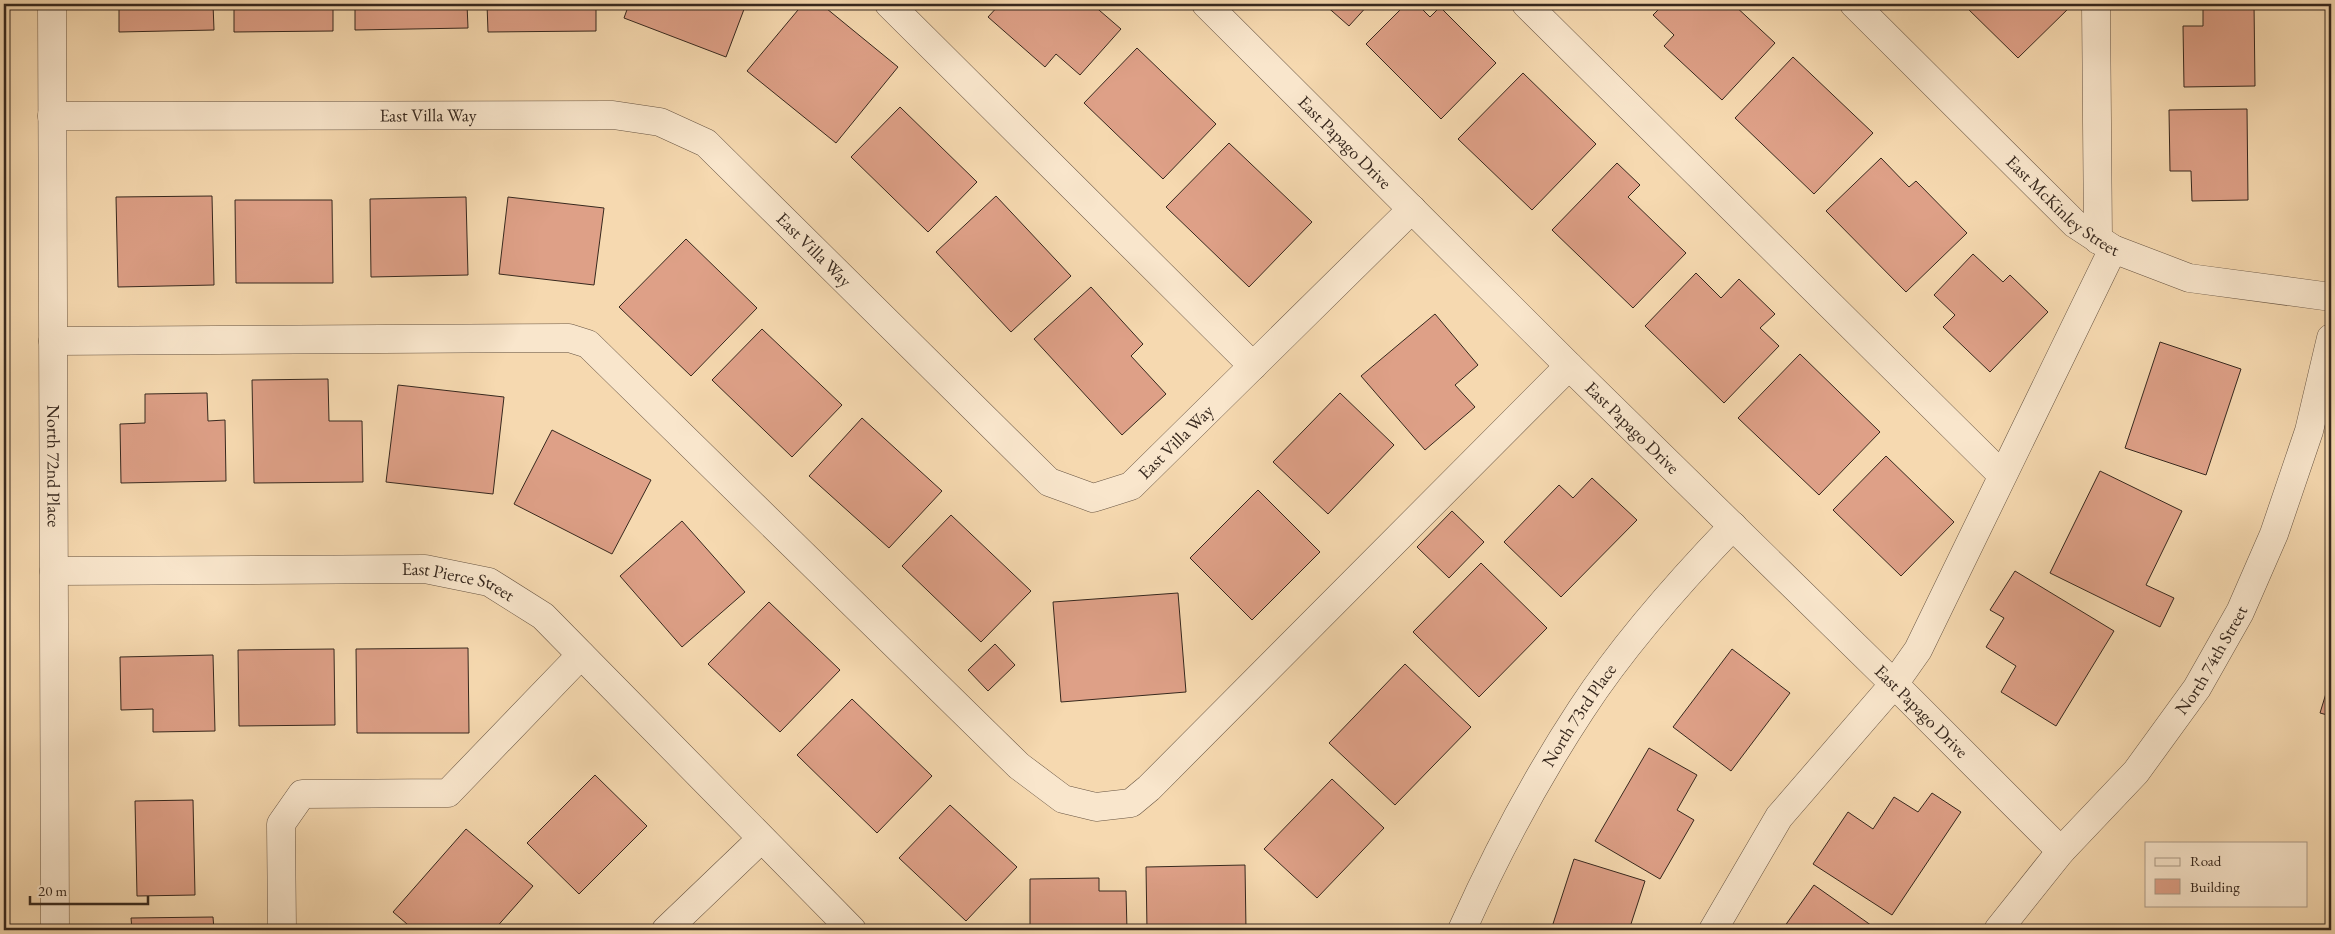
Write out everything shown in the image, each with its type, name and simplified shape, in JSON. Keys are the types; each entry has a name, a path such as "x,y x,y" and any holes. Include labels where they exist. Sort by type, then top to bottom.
{"street":[{"name":"North 72nd Place","path":"52,4 55,930"},
{"path":"889,4 1253,366"},
{"name":"East Papago Drive","path":"1206,4 1569,366 1894,684 2060,852"},
{"path":"1526,4 2002,475"},
{"name":"East McKinley Street","path":"1854,4 2075,224 2106,245 2189,278 2331,297"},
{"path":"1713,930 1779,818 1894,684 1918,650 2002,475 2106,245 2096,4"},
{"name":"East Villa Way","path":"52,116 613,115 660,122 706,143 1049,482 1093,498 1131,486 1412,209"},
{"path":"53,341 569,338 588,344 1019,766 1064,799 1096,807 1131,803 1149,788 1569,366"},
{"name":"North 74th Street","path":"1998,930 2060,852 2136,772 2197,688 2240,612 2274,534 2309,431 2331,338"},
{"name":"North 73rd Place","path":"1462,930 1491,864 1581,709 1625,650 1702,559 1734,526"},
{"name":"East Pierce Street","path":"54,571 425,569 489,582 543,616 852,930"},
{"path":"282,930 282,824 302,794 448,793 581,656"},
{"path":"666,930 761,838"}],"building":[{"path":"119,4 213,4 214,30 119,32"},
{"path":"234,4 333,4 333,31 234,32"},
{"path":"355,4 467,4 468,28 355,30"},
{"path":"487,4 596,4 596,31 488,32"},
{"path":"629,4 746,4 726,57 624,18"},
{"path":"803,4 821,4 898,67 836,143 747,71"},
{"path":"1000,4 1092,4 1121,29 1080,75 1056,54 1045,67 988,17"},
{"path":"1324,4 1369,4 1349,26"},
{"path":"1406,4 1417,4 1430,17 1440,7 1496,63 1441,119 1366,44"},
{"path":"1664,4 1733,4 1775,43 1722,100 1664,46 1674,35 1653,15"},
{"path":"1963,4 2068,4 2071,6 2018,58"},
{"path":"2203,4 2254,4 2255,86 2184,87 2183,26 2203,26"},
{"path":"1137,48 1216,124 1163,179 1084,103"},
{"path":"1793,57 1873,133 1814,194 1735,118"},
{"path":"1523,73 1596,144 1532,210 1458,139"},
{"path":"900,107 977,182 928,232 851,157"},
{"path":"2247,109 2248,200 2192,201 2191,171 2170,171 2169,110"},
{"path":"1229,143 1312,222 1249,287 1166,207"},
{"path":"1881,158 1909,187 1916,181 1967,233 1906,292 1826,211"},
{"path":"1617,163 1640,185 1628,197 1686,253 1633,308 1552,230"},
{"path":"212,196 214,285 118,287 116,197"},
{"path":"996,196 1071,276 1011,332 936,252"},
{"path":"466,197 468,275 371,277 370,199"},
{"path":"508,197 604,208 594,285 499,274"},
{"path":"235,200 332,200 333,283 236,283"},
{"path":"686,239 757,308 691,376 619,307"},
{"path":"1973,254 2003,282 2010,275 2048,312 1990,372 1943,327 1955,315 1934,295"},
{"path":"1696,273 1721,298 1739,279 1775,314 1760,328 1779,346 1724,403 1645,326"},
{"path":"1091,287 1143,344 1131,356 1166,394 1122,435 1034,339"},
{"path":"1435,314 1478,365 1455,385 1475,407 1425,450 1361,376"},
{"path":"762,329 842,405 792,457 712,380"},
{"path":"2160,342 2241,369 2206,475 2125,448"},
{"path":"1800,354 1880,432 1819,495 1738,418"},
{"path":"328,379 329,421 362,421 363,482 254,483 252,380"},
{"path":"398,385 504,397 493,494 386,482"},
{"path":"207,393 208,421 225,420 226,481 121,483 120,424 145,423 145,394"},
{"path":"1340,393 1394,445 1328,514 1273,462"},
{"path":"862,418 942,491 889,548 809,476"},
{"path":"552,430 651,480 612,554 514,504"},
{"path":"1886,456 1954,522 1901,576 1833,510"},
{"path":"2100,471 2182,511 2146,585 2174,598 2160,627 2050,573"},
{"path":"1592,478 1637,520 1561,597 1504,542 1559,485 1573,498"},
{"path":"1258,490 1320,552 1252,620 1190,558"},
{"path":"1452,511 1484,542 1449,578 1417,547"},
{"path":"951,515 1031,591 981,642 902,566"},
{"path":"682,521 745,592 682,647 620,576"},
{"path":"1481,563 1547,628 1479,697 1413,632"},
{"path":"2015,571 2114,631 2056,726 2001,692 2016,666 1986,647 2004,618 1990,610"},
{"path":"1178,593 1186,692 1061,702 1053,602"},
{"path":"769,602 840,670 780,732 708,664"},
{"path":"995,644 1015,665 988,691 968,670"},
{"path":"468,648 469,733 357,733 356,649"},
{"path":"334,649 335,725 239,726 238,650"},
{"path":"1732,649 1790,693 1731,771 1673,727"},
{"path":"213,655 215,731 153,732 153,709 121,710 120,657"},
{"path":"1405,664 1471,727 1395,805 1329,743"},
{"path":"2331,677 2331,716 2320,713"},
{"path":"852,699 932,776 877,833 797,755"},
{"path":"1649,748 1697,775 1677,810 1694,820 1660,879 1595,841"},
{"path":"595,775 647,826 579,894 527,843"},
{"path":"1332,779 1384,828 1317,898 1264,849"},
{"path":"1932,793 1961,812 1892,915 1813,864 1848,812 1873,829 1894,797 1918,812"},
{"path":"193,800 195,895 137,896 135,801"},
{"path":"950,805 1017,867 966,921 899,858"},
{"path":"466,829 533,886 494,930 414,930 393,912"},
{"path":"1574,859 1645,881 1629,930 1551,930"},
{"path":"1245,865 1246,930 1147,930 1146,867"},
{"path":"1099,878 1099,891 1126,891 1127,930 1030,930 1030,879"},
{"path":"1814,885 1875,928 1874,930 1782,930"},
{"path":"213,917 214,930 132,930 131,918"}]}
